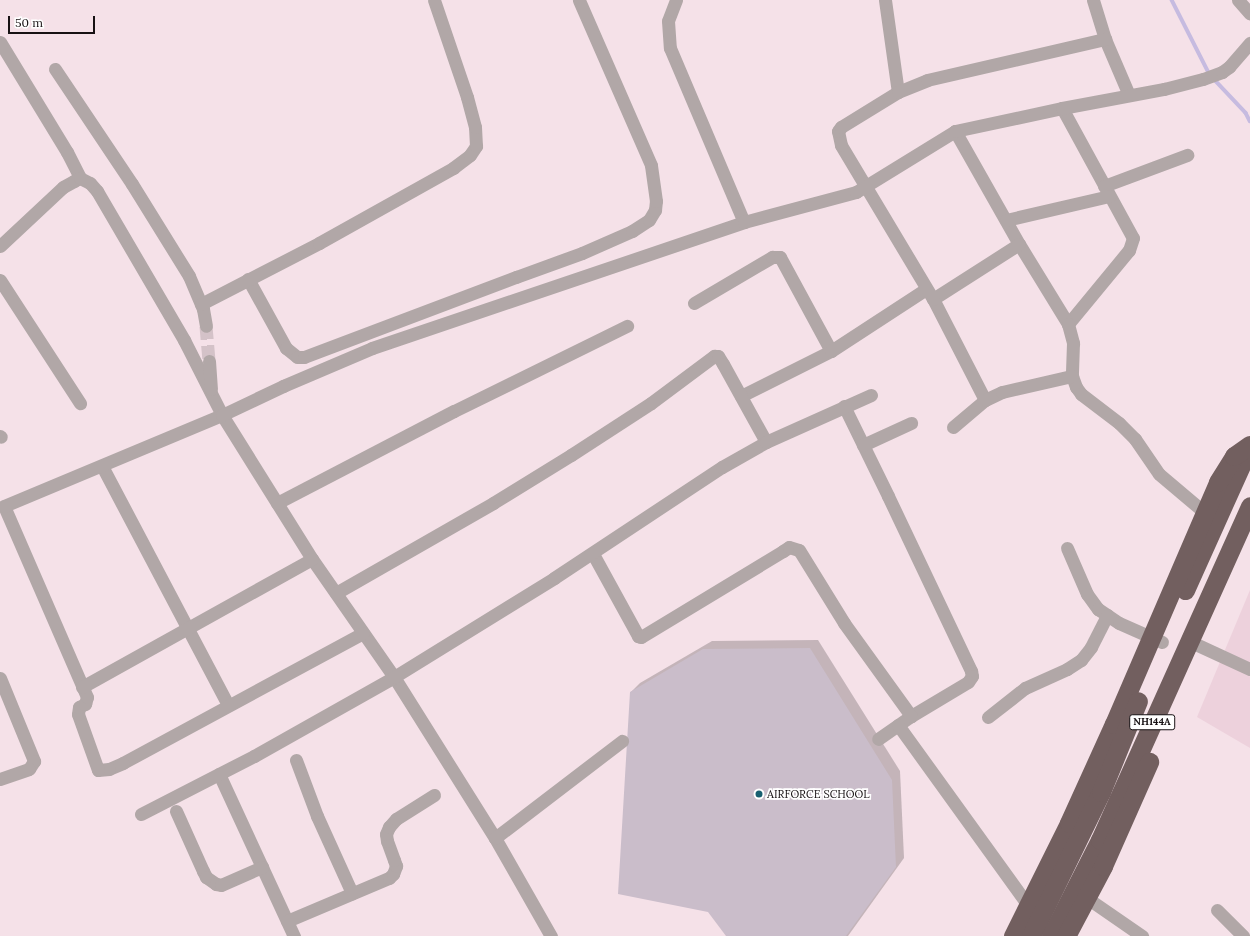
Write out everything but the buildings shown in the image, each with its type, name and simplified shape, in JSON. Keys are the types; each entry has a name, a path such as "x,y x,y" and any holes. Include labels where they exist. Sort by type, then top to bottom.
{"highway":[{"name":"NH144A","path":"1033,921 1101,792 1157,640 1209,517 1250,445"},
{"name":"NH144A","path":"1051,936 1100,840 1195,643 1250,506"},
{"path":"1066,936 1087,898 1117,835 1195,643 1250,534"},
{"path":"1013,936 1033,921"}],"street":[{"path":"201,304 319,242 453,168 470,155 476,146 475,127 467,96 434,0"},
{"path":"248,279 286,348 297,357 304,357 516,276 582,253 632,231 649,220 655,210 656,201 650,165 579,0"},
{"path":"676,0 668,21 670,48 744,222"},
{"path":"885,0 898,92"},
{"path":"1093,0 1105,39 1129,95"},
{"path":"1238,0 1250,14"},
{"path":"985,400 929,294 867,186 841,145 838,131 841,127 898,92 940,76 1105,39"},
{"path":"0,42 67,152 80,178 90,183 98,191 184,340 222,415 312,559 394,677 495,838 551,936"},
{"path":"363,633 123,762 101,771 96,766 78,714 78,707 86,701 82,687 2,507 222,415 283,386 372,348 744,222 856,192 955,131 1203,79 1222,72 1250,43"},
{"path":"55,69 132,184 189,276 201,304 206,326"},
{"path":"1062,108 1106,191 1131,232 1133,244 1068,324"},
{"path":"955,131 1019,244 1068,324 1072,343 1072,376 1076,387 1081,394 1119,423 1135,439 1159,474 1209,517"},
{"path":"1006,220 1106,191 1187,155"},
{"path":"2,240 63,187 80,178"},
{"path":"741,396 831,351 1019,244"},
{"path":"694,302 772,257 780,257 831,351"},
{"path":"0,280 80,403"},
{"path":"277,503 454,411 627,326"},
{"path":"336,593 493,503 571,455 652,403 714,356 718,356 766,442"},
{"path":"209,361 211,394"},
{"path":"953,427 985,400 1002,392 1072,376"},
{"path":"141,814 219,774 394,677 592,554 722,468 766,442 871,395"},
{"path":"844,406 971,671 972,676 968,682 911,716 878,739"},
{"path":"863,444 910,422"},
{"path":"102,466 228,705"},
{"path":"592,554 638,636 642,637 789,547 799,550 844,623 911,716"},
{"path":"1067,548 1087,594 1098,609 1157,640"},
{"path":"82,687 312,559"},
{"path":"988,717 1025,688 1067,669 1081,660 1091,647 1107,615"},
{"path":"1195,643 1250,669"},
{"path":"0,678 34,761 29,769 0,779"},
{"path":"898,725 1033,921"},
{"path":"495,838 622,741"},
{"path":"296,760 318,816 352,893"},
{"path":"219,774 294,936"},
{"path":"287,921 389,878 394,874 396,866 386,834 389,827 396,819 434,795"},
{"path":"176,811 202,871 206,877 216,884 220,885 262,867"},
{"path":"1087,898 1142,936"},
{"path":"1217,910 1243,936"}],"shaded area":[{"path":"1250,590 1250,748 1197,717"}],"waterway":[{"path":"1172,0 1209,73"},
{"path":"1213,78 1246,113 1250,121"}],"tunnel":[{"path":"206,326 209,361"}],"place":[{"name":"AIRFORCE SCHOOL","path":"759,794"}]}
